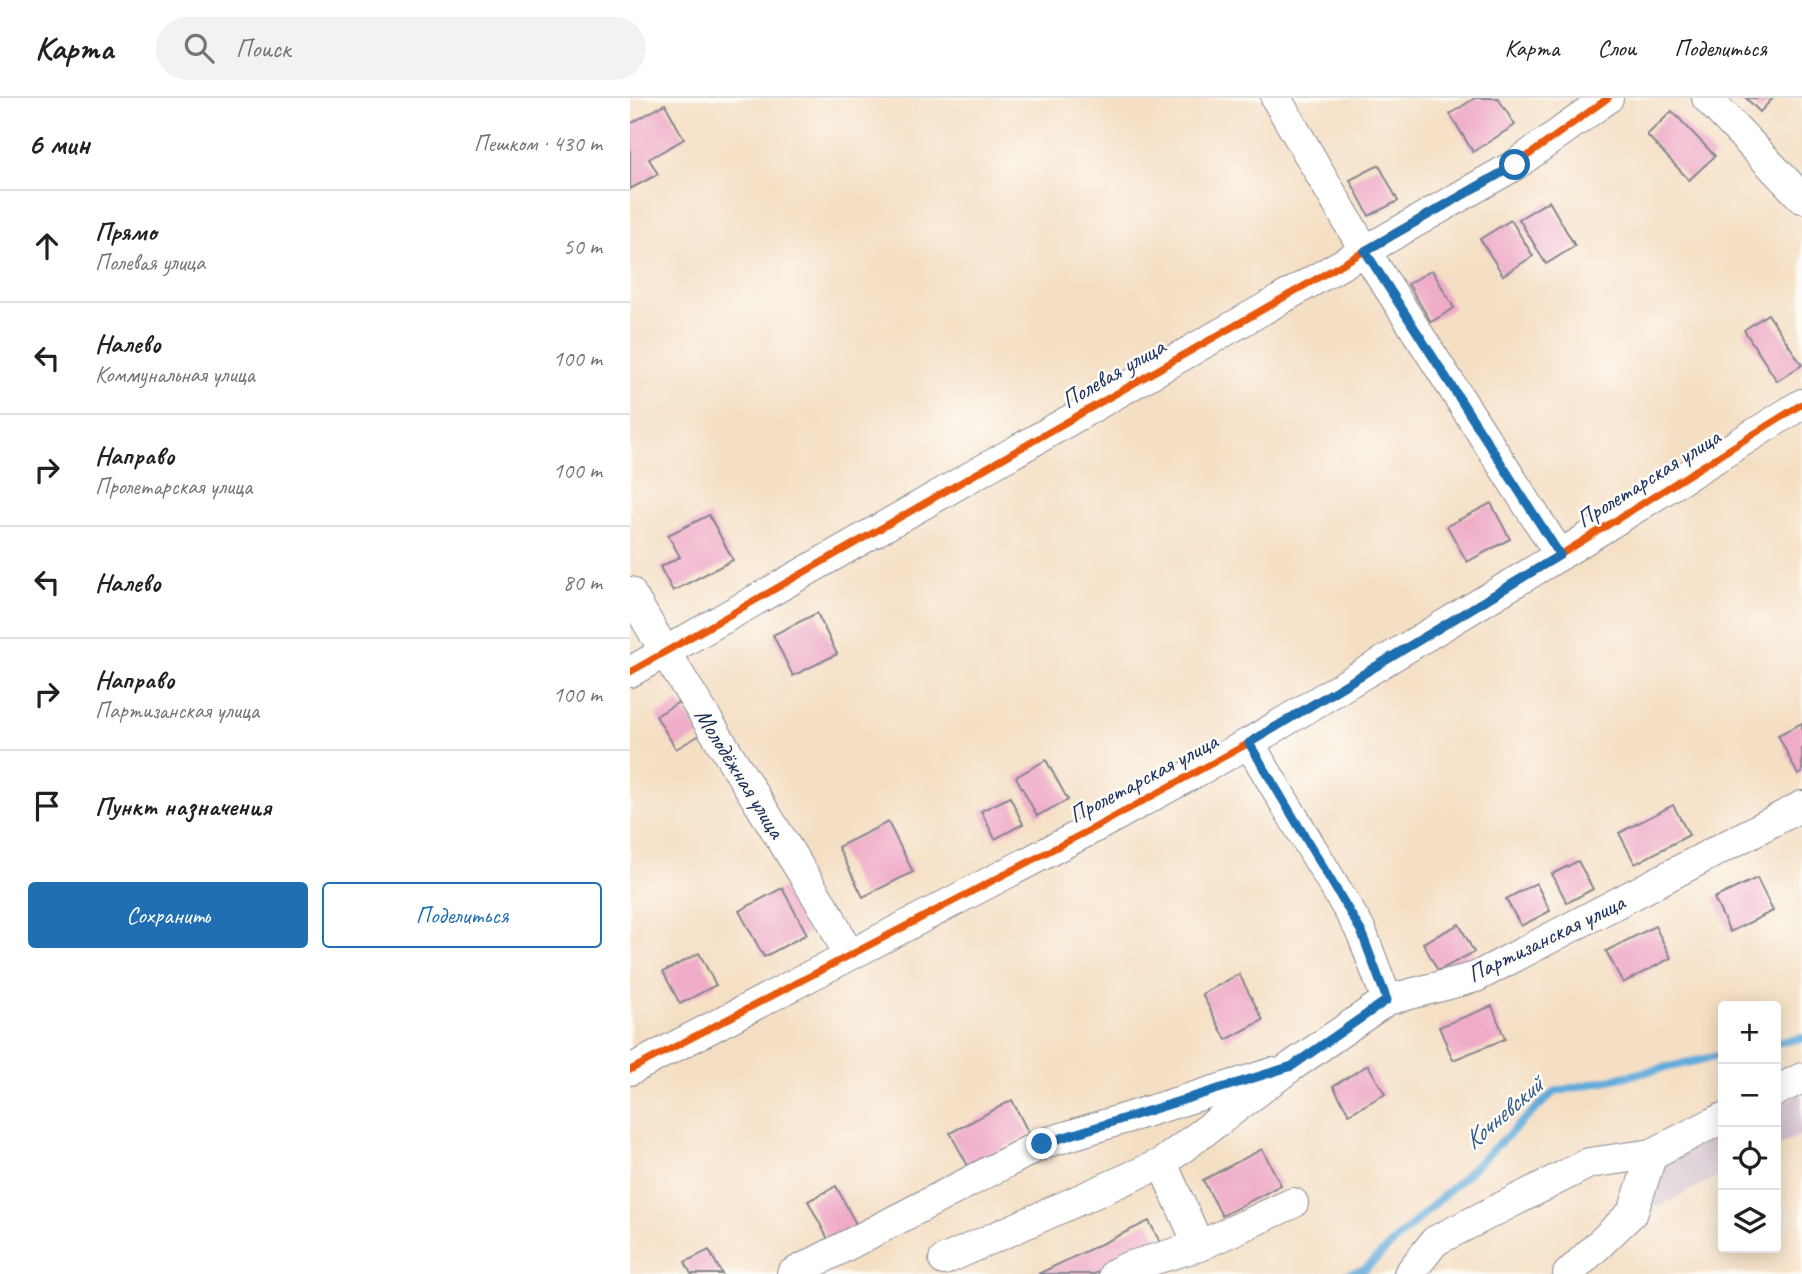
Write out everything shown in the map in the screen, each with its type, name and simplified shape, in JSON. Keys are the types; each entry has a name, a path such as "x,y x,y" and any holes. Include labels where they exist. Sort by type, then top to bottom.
{"street":[{"path":"1276,98 1365,251 1560,555"},
{"name":"Полевая улица","path":"630,672 1515,165 1608,98"},
{"path":"1707,98 1802,198"},
{"name":"Пролетарская улица","path":"630,1070 1103,823 1249,743 1560,555 1802,404"},
{"name":"Молодёжная улица","path":"630,592 831,919 848,955"},
{"path":"1249,743 1361,931 1387,1000"},
{"name":"Партизанская улица","path":"944,1260 1162,1163 1292,1066 1387,1000 1476,977 1802,806"},
{"name":"Партизанская улица","path":"792,1274 1042,1144 1292,1066"},
{"path":"1781,1088 1802,1078"},
{"path":"1409,1274 1435,1241 1589,1163 1652,1154 1718,1121"},
{"path":"1568,1274 1633,1212 1652,1154"},
{"path":"1162,1163 1199,1245"},
{"path":"1114,1274 1128,1267 1199,1245 1293,1203"}],"shaded area":[{"path":"1802,1093 1802,1134 1781,1144 1781,1127 1781,1104"},
{"path":"1718,1136 1718,1177 1656,1208 1640,1176"}],"building":[{"path":"1475,98 1498,98 1515,125 1473,152 1450,114"},
{"path":"1746,98 1773,98 1760,112"},
{"path":"665,104 684,139 649,159 658,174 630,189 630,124"},
{"path":"1672,111 1715,156 1689,180 1647,135"},
{"path":"1379,165 1398,201 1369,216 1350,180"},
{"path":"1549,201 1575,246 1546,264 1519,219"},
{"path":"1511,220 1533,256 1503,275 1480,239"},
{"path":"1432,270 1454,308 1431,322 1408,284"},
{"path":"1768,314 1802,365 1777,381 1744,330"},
{"path":"1491,503 1510,539 1467,562 1447,526"},
{"path":"709,515 733,560 673,591 660,567 680,557 668,535"},
{"path":"817,613 837,654 793,676 773,635"},
{"path":"679,702 700,735 676,749 656,716"},
{"path":"1802,723 1802,773 1798,775 1778,735"},
{"path":"1046,760 1068,800 1037,816 1016,777"},
{"path":"1010,797 1023,824 995,839 981,811"},
{"path":"1673,805 1689,835 1635,864 1619,833"},
{"path":"888,822 913,872 863,897 838,847"},
{"path":"1578,861 1593,889 1567,903 1552,874"},
{"path":"1757,878 1773,911 1730,932 1714,898"},
{"path":"1536,883 1550,911 1521,926 1506,899"},
{"path":"782,888 807,934 764,957 739,911"},
{"path":"1459,924 1474,952 1438,971 1423,943"},
{"path":"1655,926 1671,958 1623,983 1606,951"},
{"path":"699,953 716,985 680,1004 663,972"},
{"path":"1239,974 1263,1020 1226,1040 1202,994"},
{"path":"1492,1006 1505,1039 1453,1060 1439,1027"},
{"path":"1368,1065 1385,1094 1349,1114 1333,1086"},
{"path":"1012,1100 1029,1134 968,1166 950,1133"},
{"path":"1262,1149 1281,1185 1222,1216 1203,1180"},
{"path":"836,1186 857,1226 829,1241 808,1201"},
{"path":"1149,1221 1160,1242 1094,1274 1038,1274"},
{"path":"709,1250 722,1274 691,1274 685,1262"}],"waterway":[{"name":"Кочневский","path":"1781,1042 1802,1038"},
{"name":"Кочневский","path":"1347,1274 1365,1269 1554,1092 1718,1056"}],"cycle path":[{"path":"630,672 1515,165 1608,98"},
{"path":"630,1070 1103,823 1249,743 1560,555 1802,404"}],"route":[{"path":"1042,1144 1292,1066 1387,1000 1361,931 1249,743 1560,555 1365,251 1515,165"}]}
